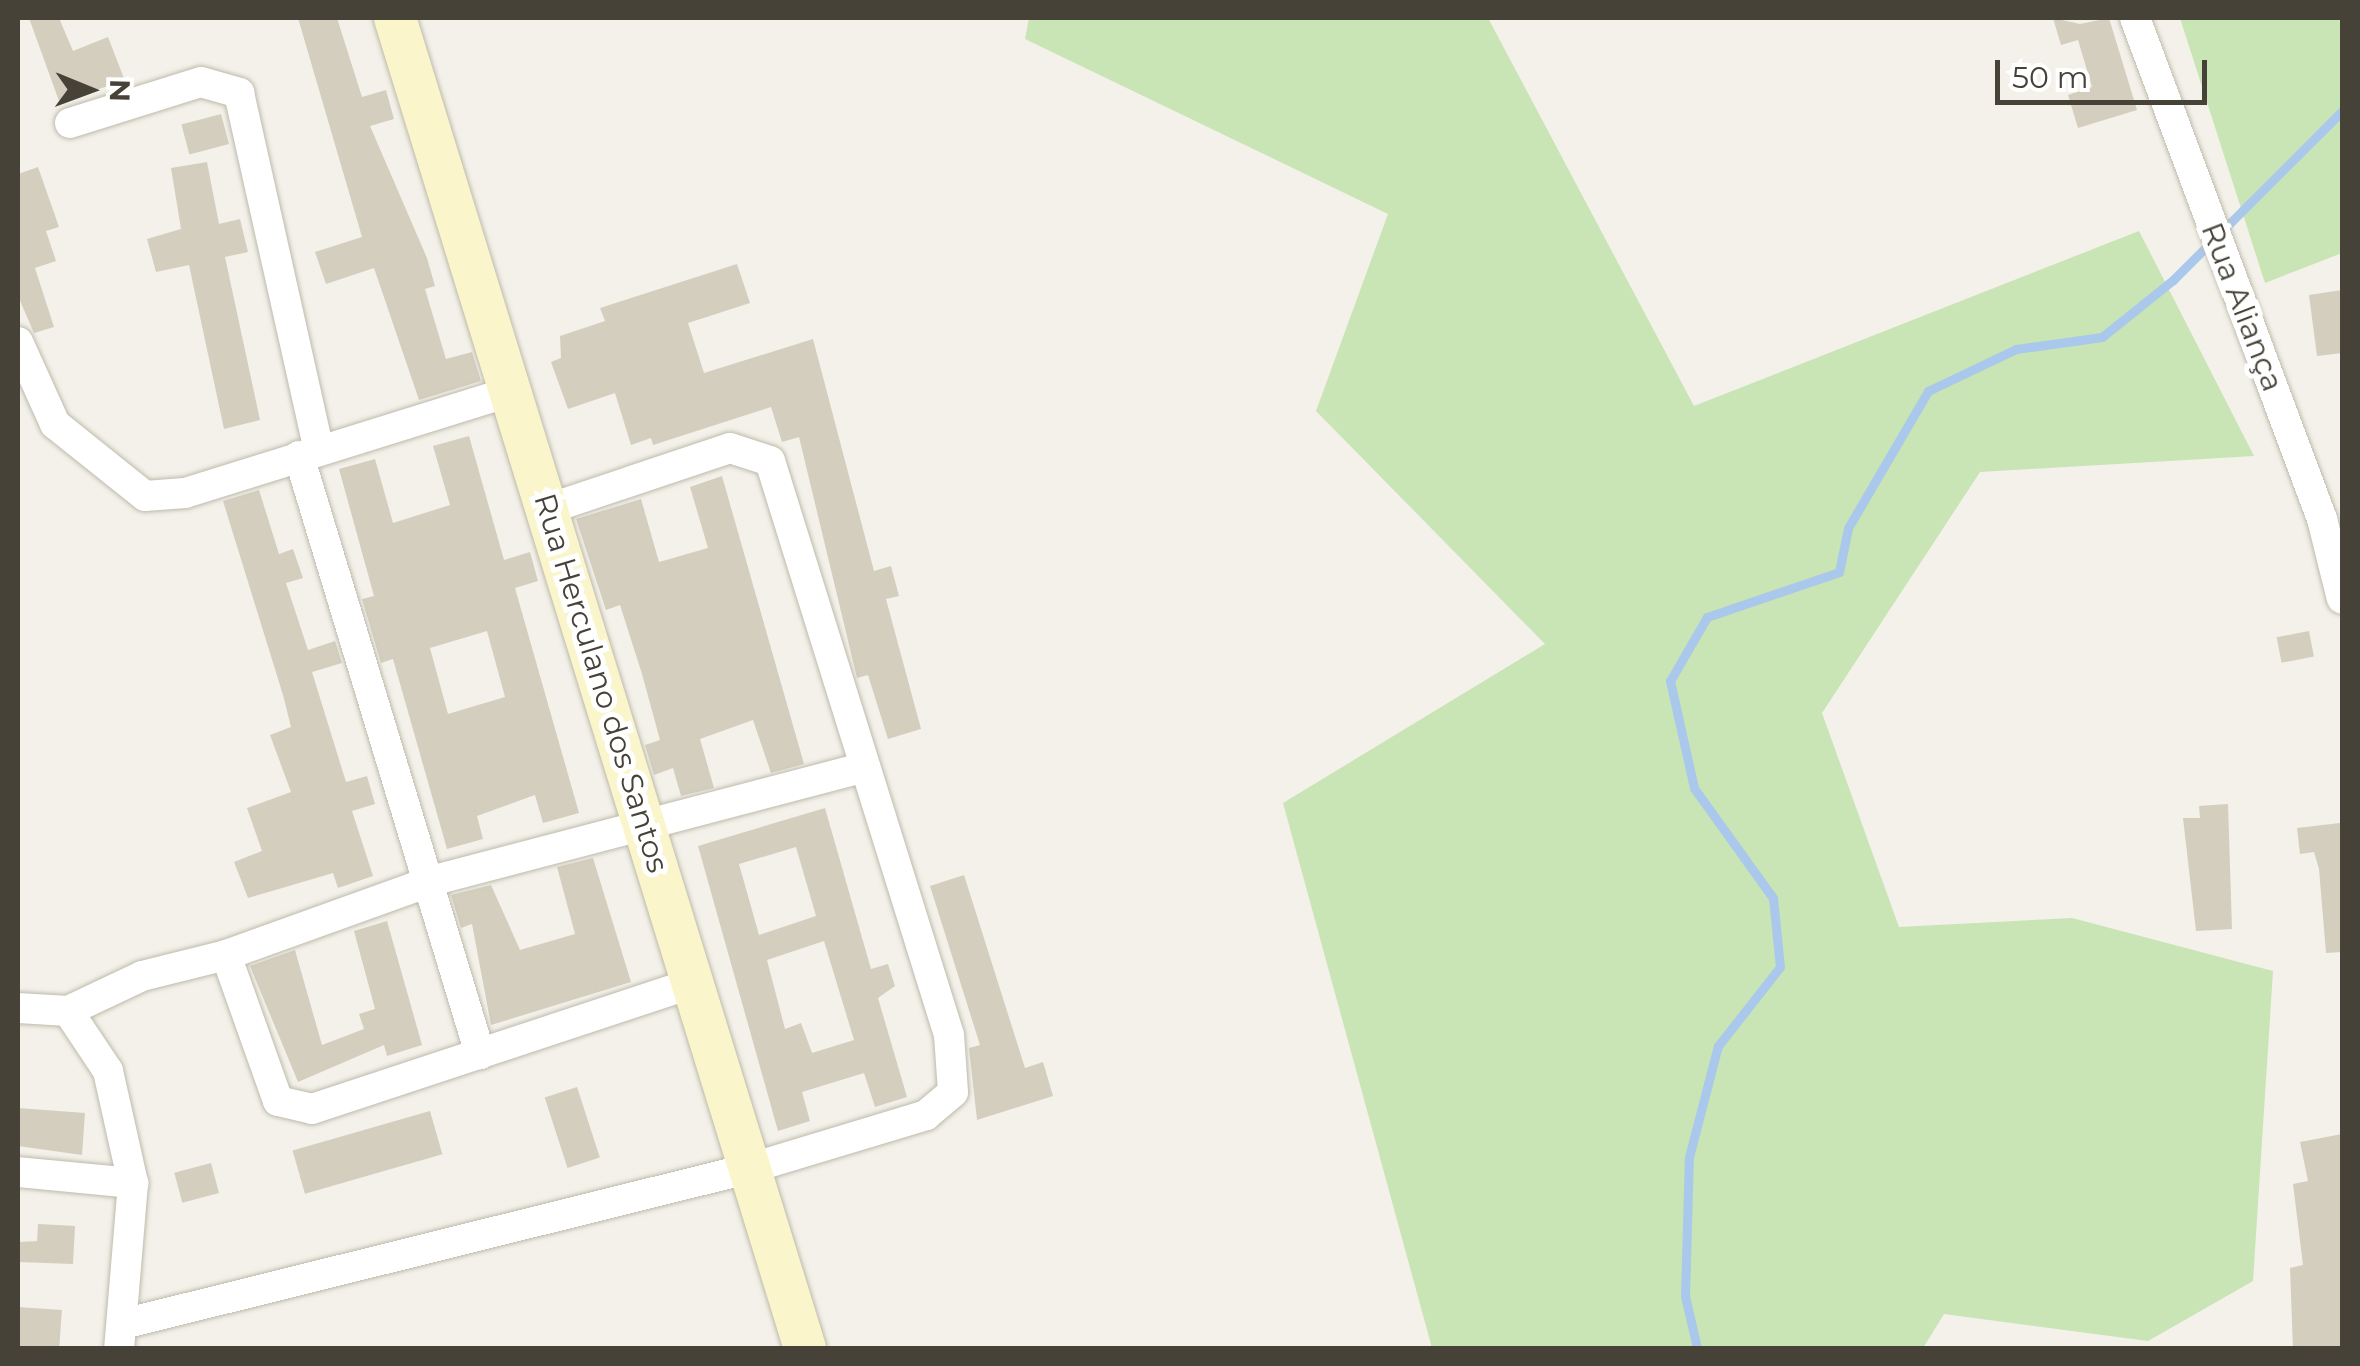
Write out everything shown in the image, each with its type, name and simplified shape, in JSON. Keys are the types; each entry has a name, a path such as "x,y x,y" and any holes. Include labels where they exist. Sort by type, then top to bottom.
{"street":[{"name":"Rua Herculano dos Santos","path":"395,18 805,1348"},
{"name":"Rua Aliança","path":"2135,18 2322,519 2342,599"},
{"path":"70,124 202,82 239,93 309,453 480,1054"},
{"path":"18,342 55,424 144,496 185,493 512,391"},
{"path":"68,1011 108,1072 132,1183 121,1336 751,1168 926,1115 953,1092 948,1035 770,461 758,451 730,448 548,508"},
{"path":"18,1008 68,1011 142,976 226,956 430,881 863,768"},
{"path":"226,956 278,1101 294,1108 327,1106 692,984"},
{"path":"18,1172 132,1183"}],"green space":[{"path":"1029,18 1488,18 1694,406 2139,231 2254,456 1980,472 1822,713 1899,927 2072,918 2273,971 2253,1281 2148,1341 1944,1314 1923,1348 1432,1348 1283,803 1545,644 1316,411 1388,214 1025,39"},
{"path":"2180,18 2342,18 2342,253 2265,283"}],"building":[{"path":"29,18 59,18 73,51 108,37 125,81 59,101"},
{"path":"298,18 337,18 362,97 386,90 394,119 370,126 427,258 435,286 425,289 446,359 472,352 481,381 419,400 374,268 326,284 315,252 362,237"},
{"path":"2053,18 2080,24 2109,18 2137,110 2078,128 2068,95 2092,87 2078,40 2061,45"},
{"path":"221,114 229,144 189,155 181,125"},
{"path":"207,162 219,224 240,219 248,252 225,257 260,420 224,429 189,265 156,272 147,239 181,229 171,168"},
{"path":"38,167 59,227 46,231 56,261 35,268 54,327 34,333 18,296 18,174"},
{"path":"737,264 750,303 688,323 704,373 813,339 874,571 891,566 899,596 886,599 921,729 888,739 868,675 857,678 799,437 782,442 771,407 653,445 651,438 631,445 615,393 568,409 551,362 561,358 560,336 605,321 600,308"},
{"path":"2342,290 2342,353 2317,356 2309,295"},
{"path":"469,436 504,560 530,552 538,581 515,588 579,813 543,823 535,795 477,816 483,839 447,849 393,659 381,663 362,599 374,596 339,469 375,459 393,523 450,505 433,446","holes":["487,631 505,697 448,714 430,648"]},
{"path":"722,476 804,764 771,773 753,720 700,739 714,788 681,796 673,768 654,775 645,745 660,740 642,674 620,605 606,610 576,519 641,499 659,562 708,548 690,487"},
{"path":"259,490 279,554 293,549 303,578 286,583 308,650 335,641 342,663 312,672 346,782 367,776 375,804 352,811 373,876 338,888 333,873 248,898 234,862 262,851 247,808 291,792 270,735 291,727 223,501"},
{"path":"2309,631 2314,657 2282,663 2277,637"},
{"path":"2228,804 2232,929 2196,931 2183,818 2200,818 2199,806"},
{"path":"825,808 871,969 888,964 895,986 878,998 907,1097 875,1107 864,1073 802,1092 810,1121 778,1131 698,846","holes":["796,847 816,916 759,935 739,864","824,941 854,1040 812,1053 801,1023 785,1029 767,960"]},
{"path":"2340,823 2342,952 2326,953 2319,869 2314,852 2300,854 2297,828"},
{"path":"593,858 631,982 491,1025 472,924 461,928 451,895 491,885 520,950 575,934 557,867"},
{"path":"964,875 1025,1068 1043,1062 1053,1096 977,1120 969,1048 980,1045 930,886"},
{"path":"387,921 422,1045 387,1056 384,1045 298,1082 250,966 295,950 322,1045 364,1029 359,1014 375,1009 354,931"},
{"path":"577,1087 600,1157 568,1168 545,1098"},
{"path":"18,1108 85,1113 82,1155 18,1146"},
{"path":"430,1111 442,1154 305,1194 293,1150"},
{"path":"2342,1134 2342,1348 2293,1348 2290,1268 2303,1265 2293,1184 2308,1181 2300,1142"},
{"path":"211,1163 219,1193 182,1203 174,1173"},
{"path":"38,1224 75,1226 73,1264 18,1262 18,1242 37,1241"},
{"path":"18,1307 62,1310 59,1348 18,1348"}],"waterway":[{"path":"1697,1348 1685,1296 1689,1157 1718,1046 1780,967 1773,898 1694,788 1670,681 1707,617 1839,572 1848,528 1928,391 2016,349 2102,337 2173,280 2342,111"}]}
